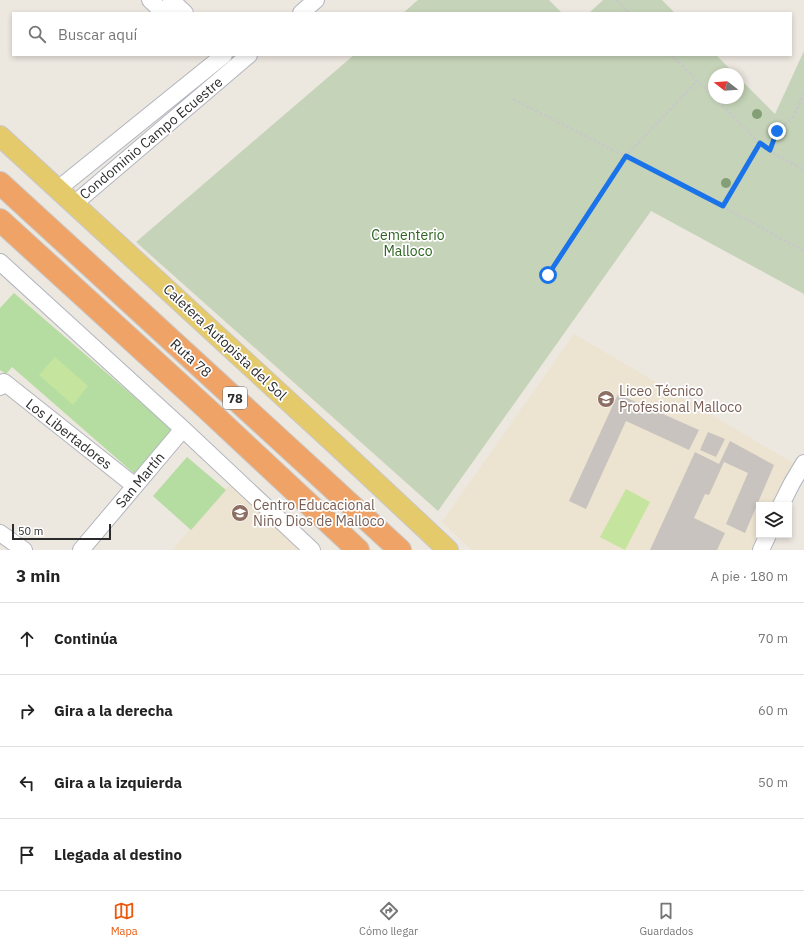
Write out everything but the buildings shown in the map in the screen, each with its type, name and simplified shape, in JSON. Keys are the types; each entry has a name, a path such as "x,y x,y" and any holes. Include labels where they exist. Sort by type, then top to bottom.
{"highway":[{"name":"Ruta 78","path":"0,183 400,550"},
{"name":"Ruta 78","path":"0,220 358,550"}],"main road":[{"name":"Caletera Autopista del Sol","path":"0,136 448,550"}],"street":[{"path":"150,0 163,12"},
{"path":"171,0 184,12"},
{"path":"301,12 316,0"},
{"name":"Condominio Campo Ecuestre","path":"58,189 228,60"},
{"name":"Condominio Campo Ecuestre","path":"74,204 228,60"},
{"path":"0,262 183,429 312,550"},
{"name":"Los Libertadores","path":"2,385 135,486"},
{"name":"San Martín","path":"81,550 183,429"},
{"path":"782,502 804,463"},
{"path":"0,533 24,550"},
{"path":"761,550 767,538"}],"path":[{"path":"616,0 628,12"},
{"path":"672,56 708,92"},
{"path":"548,275 626,156 697,81"},
{"path":"770,150 777,131 794,116 804,94"},
{"path":"513,99 723,206 804,251"},
{"path":"720,104 760,143 804,170"},
{"path":"723,206 760,143"}],"shaded area":[{"name":"Liceo Técnico Profesional Malloco","path":"574,334 793,463 787,482 777,502 756,502 756,538 760,538 754,550 472,550 442,522"},
{"name":"Centro Educacional Niño Dios de Malloco","path":"237,476 316,550 172,550"}],"green space":[{"path":"418,0 549,0 561,12 404,12"},
{"path":"603,0 662,0 674,12 590,12"},
{"name":"Cementerio Malloco","path":"804,51 804,294 651,211 438,511 136,242 353,56 717,56 729,68 708,68 708,104 744,104 744,83 775,114"},
{"path":"14,293 175,432 137,476 12,367 6,374 0,370 0,308"},
{"path":"55,357 88,386 73,405 39,375"},
{"path":"187,457 226,490 191,530 153,496"},
{"path":"626,489 650,502 625,550 600,537"}],"place":[{"name":"Liceo Técnico Profesional Malloco","path":"606,399"},
{"name":"Centro Educacional Niño Dios de Malloco","path":"240,513"}],"route":[{"path":"548,275 626,156 723,206 760,143 764,148 770,150 777,131"}]}
